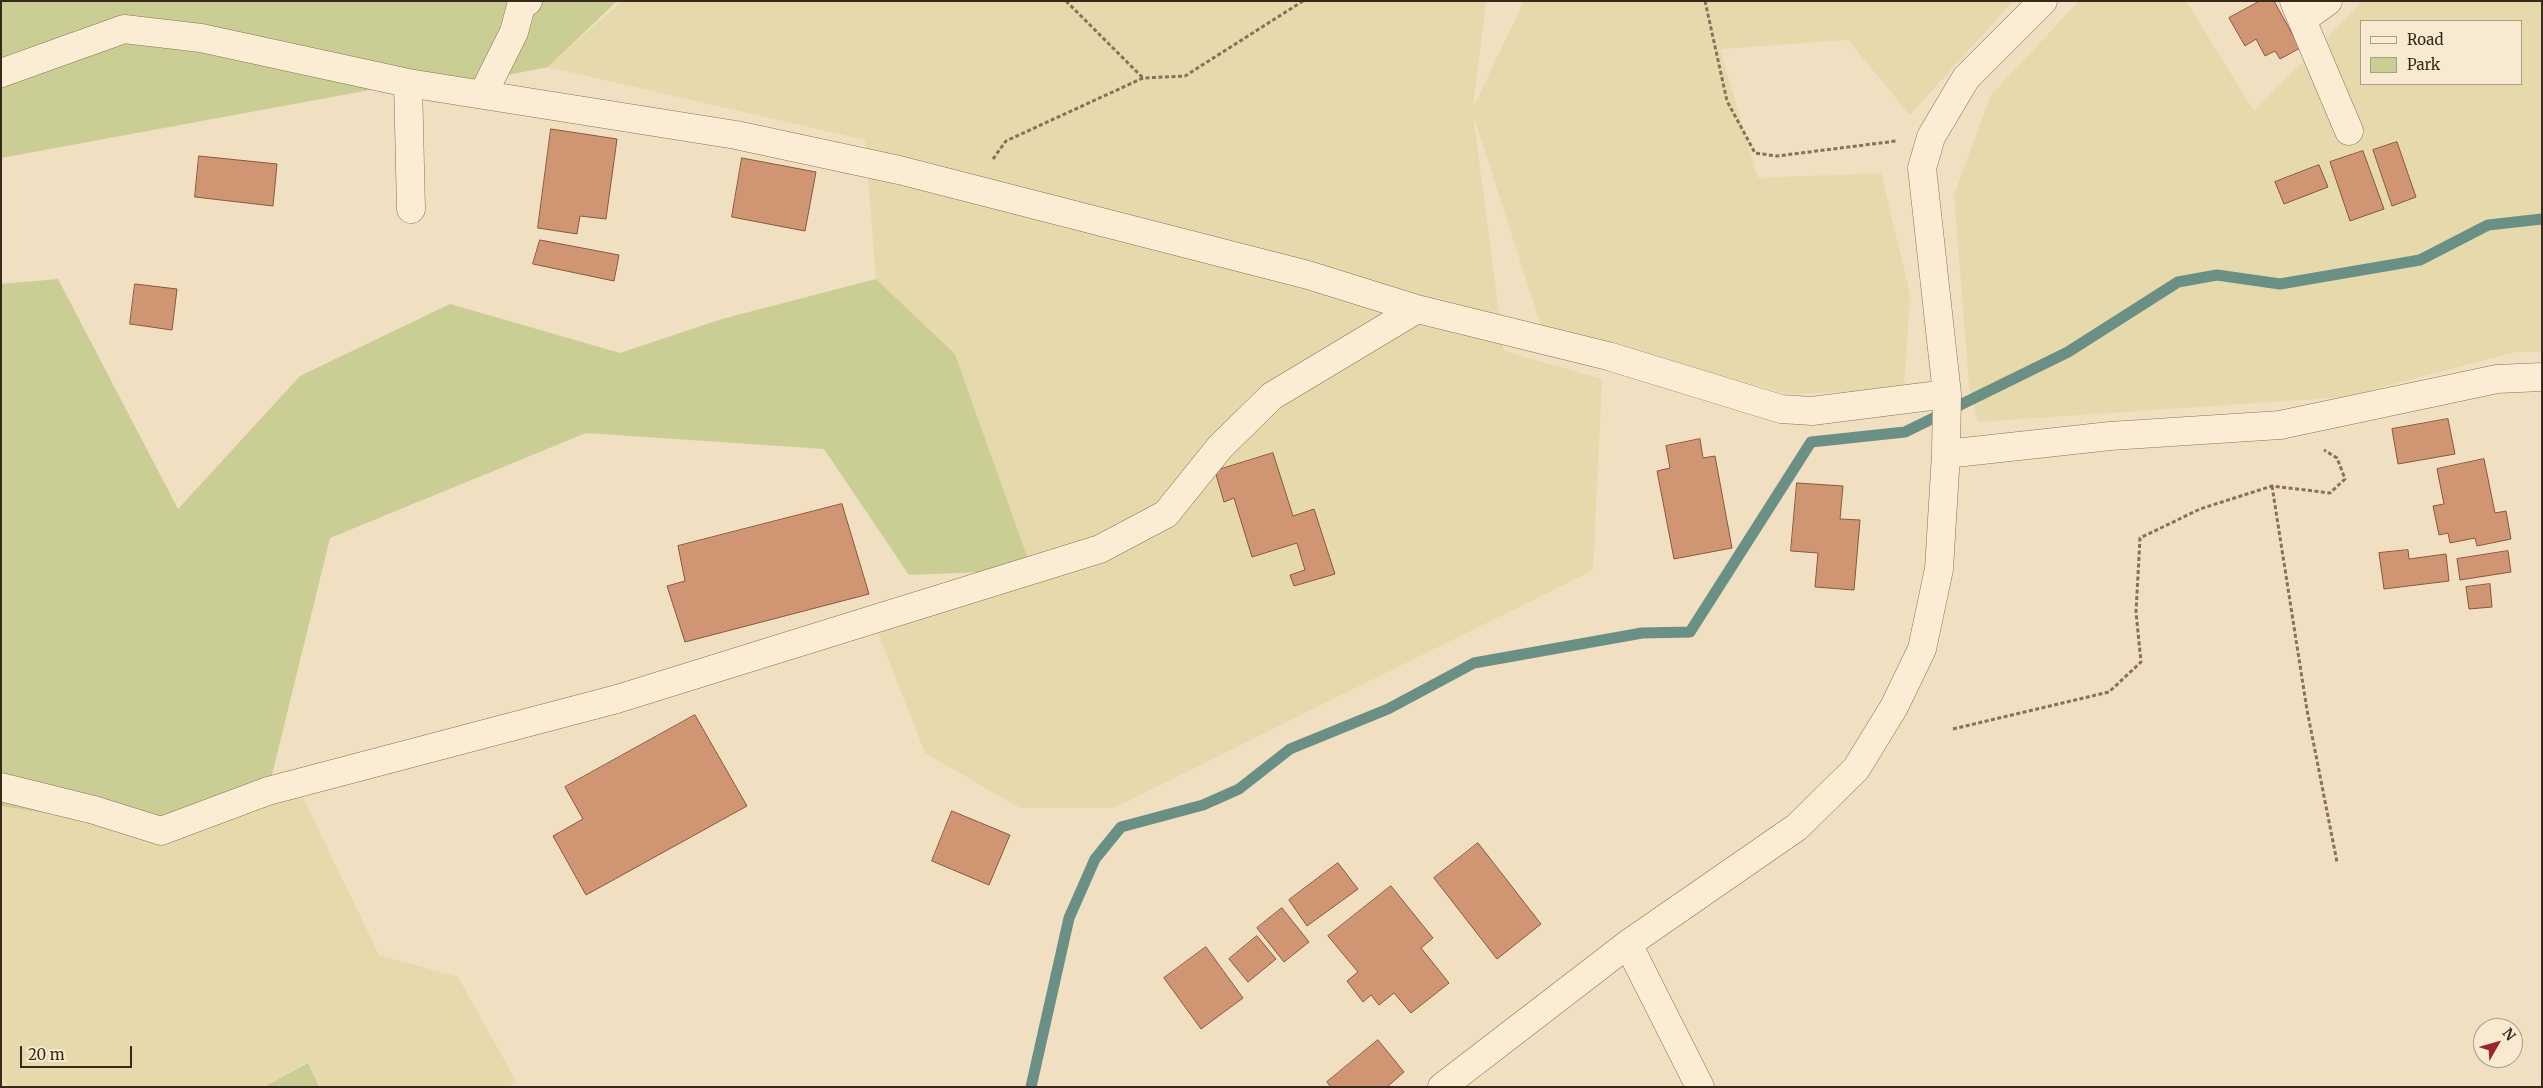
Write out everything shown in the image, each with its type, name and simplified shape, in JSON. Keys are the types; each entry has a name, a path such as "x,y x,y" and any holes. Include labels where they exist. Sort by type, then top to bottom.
{"street":[{"path":"483,94 514,32 521,6 528,1"},
{"path":"1442,1087 1628,944 1797,827 1856,768 1894,708 1922,648 1939,569 1946,454 1947,394 1922,168 1931,136 1966,78 2043,1"},
{"path":"2328,1 2298,11 2349,132"},
{"path":"1,73 124,29 201,38 408,84 483,94 736,135 899,170 1308,275 1417,309 1608,356 1780,409 1812,411 1947,394"},
{"path":"408,84 410,210"},
{"path":"1,787 94,810 161,831 268,791 617,699 1100,549 1166,514 1220,447 1272,396 1417,309"},
{"path":"1946,454 2110,436 2280,425 2497,379 2542,377"},
{"path":"1628,944 1700,1087"}],"path":[{"path":"1066,1 1142,78"},
{"path":"972,188 1006,141 1142,78 1185,76 1303,1"},
{"path":"1705,1 1727,102 1755,153 1778,156 1931,136"},
{"path":"1953,729 2109,692 2141,662 2136,612 2140,538 2200,509 2272,486 2330,493 2345,480 2337,458 2280,425"},
{"path":"2272,486 2308,710 2337,862"}],"shaded area":[{"path":"622,1 1486,1 1473,108 1524,1 2013,1 1910,115 1848,40 1720,49 1758,178 1881,173 1910,294 1904,390 1788,394 1541,326 1473,114 1504,351 1602,379 1593,570 1114,808 1020,808 925,753 873,620 1032,570 955,354 876,279 865,140 548,67"},
{"path":"2079,1 2186,1 2254,111 2363,1 2542,1 2542,352 2515,352 2345,397 1978,422 1969,385 1954,195 1991,95"},
{"path":"296,783 379,955 458,977 516,1081 508,1087 319,1087 307,1063 265,1087 9,1087 1,1078 1,800"}],"green space":[{"path":"1,1 617,1 548,67 503,76 483,94 408,83 1,158"},
{"path":"58,279 178,509 300,376 450,304 620,353 722,319 876,279 955,354 1032,570 909,575 824,449 586,433 330,538 268,791 161,831 1,806 1,284"},
{"path":"308,1063 319,1087 264,1087"}],"building":[{"path":"2260,1 2274,1 2300,48 2280,59 2275,51 2265,56 2256,39 2245,46 2229,18"},
{"path":"551,129 617,139 606,219 580,216 577,234 538,228"},
{"path":"2397,142 2416,197 2392,206 2373,150"},
{"path":"2363,151 2384,209 2350,221 2330,162"},
{"path":"199,156 277,164 273,206 195,197"},
{"path":"742,158 816,172 805,231 732,217"},
{"path":"2319,165 2328,187 2284,204 2275,182"},
{"path":"540,240 619,255 614,281 533,264"},
{"path":"135,284 177,289 172,330 130,324"},
{"path":"2448,419 2455,454 2398,464 2392,429"},
{"path":"1700,439 1703,458 1715,456 1732,548 1674,559 1657,471 1670,468 1666,446"},
{"path":"1273,453 1293,516 1314,509 1335,574 1294,586 1290,575 1305,570 1297,543 1252,557 1234,498 1224,502 1215,471"},
{"path":"2484,459 2495,513 2506,511 2511,539 2477,546 2475,538 2450,543 2448,533 2439,535 2433,506 2444,504 2437,469"},
{"path":"1797,483 1843,486 1840,519 1860,520 1854,590 1815,587 1818,553 1791,551"},
{"path":"842,504 869,594 685,642 667,586 685,581 678,546"},
{"path":"2408,550 2409,559 2446,554 2449,581 2384,589 2379,553"},
{"path":"2508,551 2511,572 2460,580 2457,559"},
{"path":"2490,584 2492,607 2469,609 2466,587"},
{"path":"695,715 747,806 586,895 553,836 583,819 565,787"},
{"path":"952,811 1010,835 989,885 932,861"},
{"path":"1478,843 1541,924 1497,959 1434,878"},
{"path":"1338,863 1358,889 1307,926 1289,900"},
{"path":"1391,886 1433,938 1421,948 1449,983 1411,1013 1394,993 1379,1005 1371,995 1363,1002 1347,981 1358,972 1328,936"},
{"path":"1282,908 1309,942 1284,962 1257,928"},
{"path":"1257,936 1276,959 1248,982 1229,959"},
{"path":"1206,947 1243,998 1201,1029 1164,978"},
{"path":"1378,1040 1404,1072 1387,1087 1331,1087 1327,1082"}],"waterway":[{"path":"1031,1087 1069,918 1095,859 1121,827 1203,805 1239,789 1290,749 1388,709 1474,663 1642,633 1690,632 1811,442 1905,432 2068,352 2178,282 2217,275 2280,284 2420,260 2488,225 2542,219"}]}
